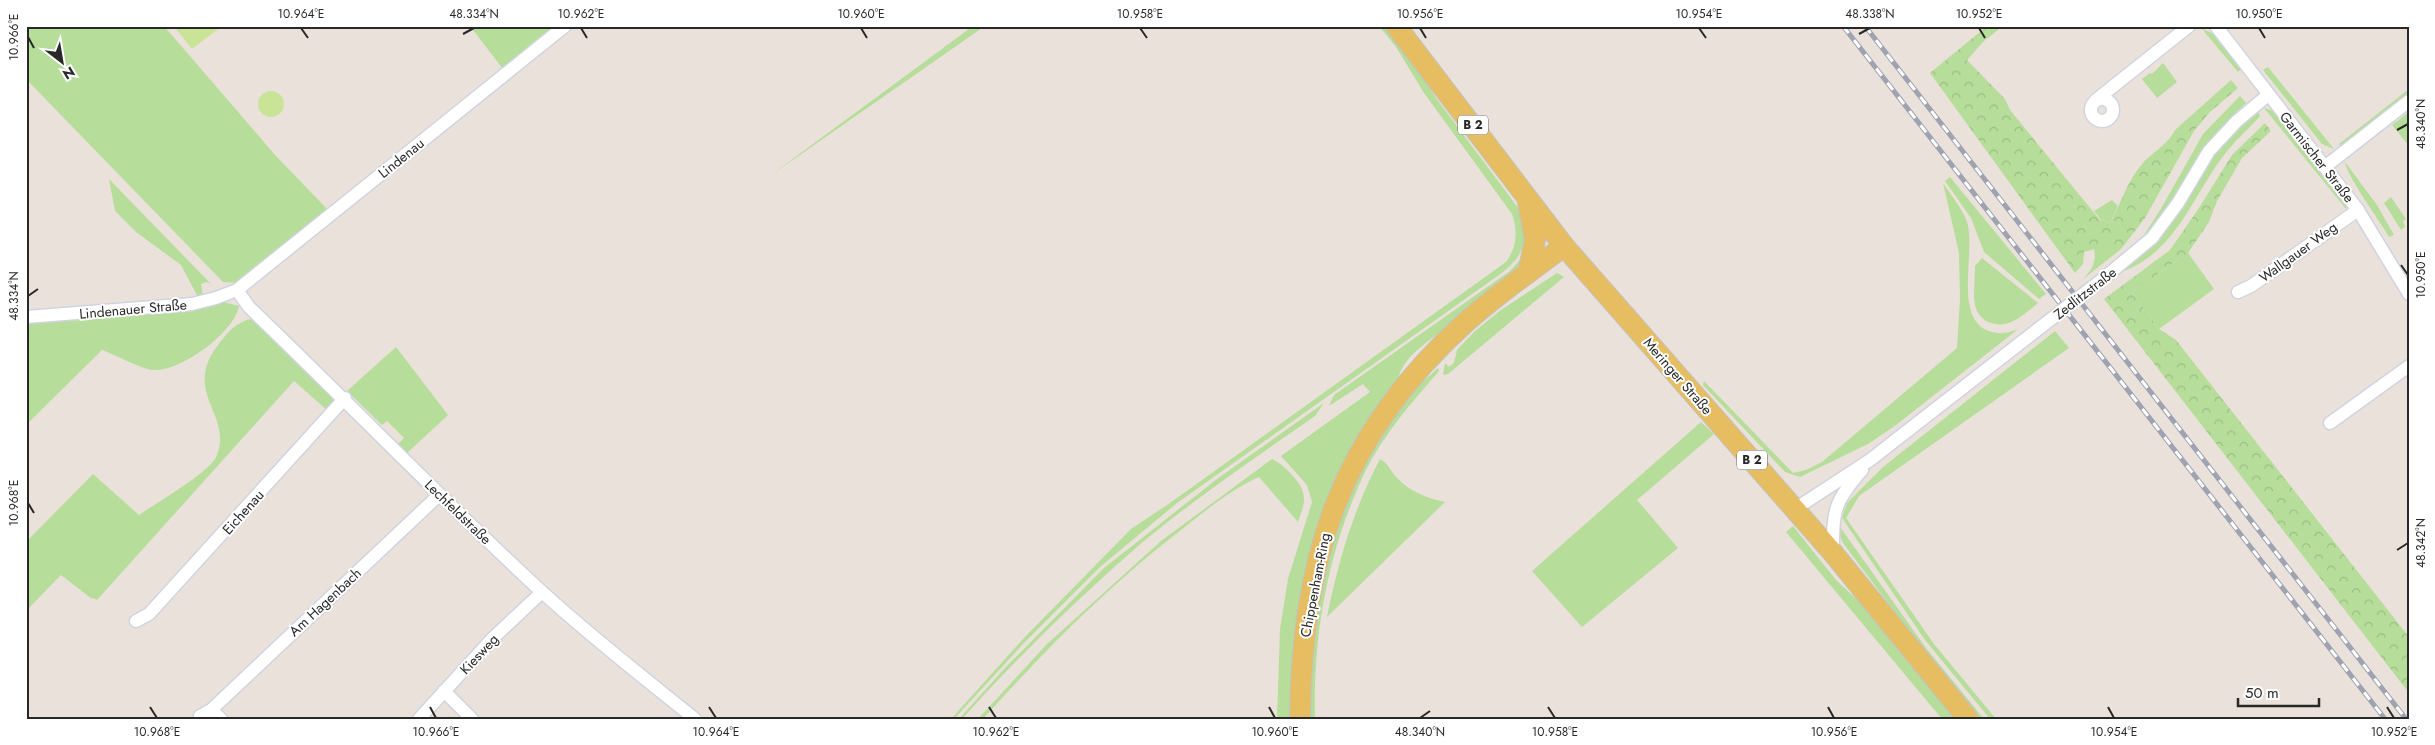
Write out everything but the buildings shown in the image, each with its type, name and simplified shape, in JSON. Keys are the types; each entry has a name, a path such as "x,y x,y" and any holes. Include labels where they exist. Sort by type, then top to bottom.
{"main road":[{"name":"Meringer Straße","path":"1396,26 1564,246 1795,509 1968,719"},
{"path":"1527,198 1535,240 1528,273"},
{"name":"Chippenham-Ring","path":"1300,719 1300,678 1305,621 1319,552 1326,526 1344,483 1371,432 1403,388 1466,322 1564,246"}],"street":[{"name":"Lindenau","path":"237,290 564,26"},
{"path":"2096,100 2189,26"},
{"name":"Garmischer Straße","path":"2216,26 2268,95 2326,166 2358,210 2409,294"},
{"name":"Zedlitzstraße","path":"1795,509 1870,460 2099,282 2152,238 2178,203 2209,151 2237,120 2268,95"},
{"path":"2326,166 2409,101"},
{"name":"Wallgauer Weg","path":"2238,292 2251,286 2358,210"},
{"name":"Lindenauer Straße","path":"26,317 192,304 237,290"},
{"name":"Lechfeldstraße","path":"237,290 249,307 345,398 439,495 542,592 584,629 695,719"},
{"path":"2330,424 2409,366"},
{"name":"Eichenau","path":"136,621 149,614 156,607 345,398"},
{"name":"Zedlitzstraße","path":"1833,554 1835,509 1845,490 1870,460"},
{"name":"Am Hagenbach","path":"220,719 205,713 439,495"},
{"name":"Kiesweg","path":"419,719 492,639 542,592"},
{"path":"444,692 472,719"}],"green space":[{"path":"26,26 164,26 276,156 328,210 238,283 223,282 26,79"},
{"path":"174,26 222,26 192,49"},
{"path":"470,26 556,26 503,69"},
{"path":"973,26 985,26 771,175"},
{"path":"1379,26 1385,26 1411,58 1436,98 1525,217 1524,243 1518,256 1499,275 1177,503 1100,567 1023,644 954,719 951,719 1022,640 1131,529 1506,262 1510,256 1516,233 1512,214 1424,93 1396,47"},
{"path":"1987,26 2003,26 1984,41 1967,60 2005,99 2010,110 2100,220 2110,223 2132,178 2146,159 2231,80 2238,88 2210,112 2194,131 2145,218 2121,249 2094,249 2084,252 2083,264 2075,273 1930,73"},
{"path":"2202,29 2212,33 2241,69 2238,72"},
{"path":"2163,63 2177,82 2157,98 2142,79 2150,73 2152,74"},
{"path":"2268,67 2334,149 2322,144 2263,70"},
{"path":"2409,89 2409,95 2342,148 2339,144"},
{"path":"271,91 280,95 284,104 280,113 271,117 262,113 258,104 262,95"},
{"path":"2240,96 2246,103 2203,149 2177,196 2156,225 2139,243 2162,207 2203,134"},
{"path":"2264,108 2274,111 2346,200 2346,209"},
{"path":"2257,109 2260,116 2225,153 2169,238 2141,262 2124,271 2162,236 2184,206 2217,151"},
{"path":"2409,112 2409,146 2392,125"},
{"path":"2265,123 2271,131 2242,158 2217,201 2209,222 2188,253 2132,292 2159,329 2176,340 2409,637 2409,693 2104,299 2170,250 2232,155"},
{"path":"2345,162 2377,205 2394,235 2389,237 2357,187"},
{"path":"1950,177 2046,294 2039,299 1984,252 1971,218 1945,181"},
{"path":"109,179 211,284 207,282 201,284 203,296 198,297 181,265 136,232 115,211"},
{"path":"1943,183 1967,222 1969,235 1969,304 1974,318 1983,328 1998,333 2017,330 1896,425 1868,444 1800,477 1785,472 1703,385 1704,381 1793,473 1806,470 1822,462 1957,348 1960,299 1959,253"},
{"path":"2391,197 2406,219 2403,221 2405,227 2401,230 2384,203"},
{"path":"2112,200 2118,206 2110,223 2101,220 2094,211"},
{"path":"2094,249 2121,249 2082,280 2092,266 2095,258"},
{"path":"1526,253 1522,263 1512,275 1461,317 1428,341 1404,365 1397,385 1343,472 1293,719 1277,719 1280,629 1288,579 1312,502 1307,485 1281,456 1370,392 1363,384 1329,406 1334,395 1510,271"},
{"path":"2188,253 2214,289 2159,329 2132,292"},
{"path":"1982,258 2038,303 2014,321 2008,323 1994,324 1984,320 1976,310 1974,296 1975,266"},
{"path":"1557,273 1564,277 1448,374 1443,375 1445,363 1449,367 1454,363 1457,350 1475,331 1501,310"},
{"path":"223,302 239,306 235,317 217,339 191,358 177,365 153,370 102,350 26,425 26,322 204,307"},
{"path":"251,319 259,324 334,395 335,403 328,411 294,381 97,600 92,599 61,575 26,611 26,542 93,474 139,515 182,487 213,462 217,455 220,440 218,426 205,388 205,374 209,359 224,337 238,324"},
{"path":"2055,331 2069,348 1859,496 1846,518 1934,644 1996,719 1990,719 1925,640 1842,518 1847,503 1883,467"},
{"path":"396,347 448,415 407,453 398,444 404,438 387,421 382,425 347,391"},
{"path":"1438,368 1439,371 1408,407 1380,445 1352,501 1341,531 1325,592 1317,655 1315,719 1307,719 1313,612 1338,519 1358,472 1407,396"},
{"path":"1324,403 1315,416 1203,495 1138,546 1047,630 962,719 959,719 1004,669 1104,568 1217,479"},
{"path":"1701,422 1714,434 1637,500 1678,548 1582,627 1532,571"},
{"path":"1272,459 1297,480 1303,491 1304,502 1298,522 1259,477 1238,488 1218,501 1154,551 1102,596 1053,644 983,719 978,719 1046,645 1161,541"},
{"path":"1380,459 1396,477 1412,490 1445,502 1327,617 1336,576 1348,536 1362,497"},
{"path":"1793,526 1836,580 1866,608 1957,719 1942,719 1786,532"},
{"path":"1840,527 1926,648 1984,719 1976,719 1912,641 1888,603 1843,543 1837,528"}],"railway":[{"path":"1843,26 2385,719"},
{"path":"1865,26 2406,719"}]}
